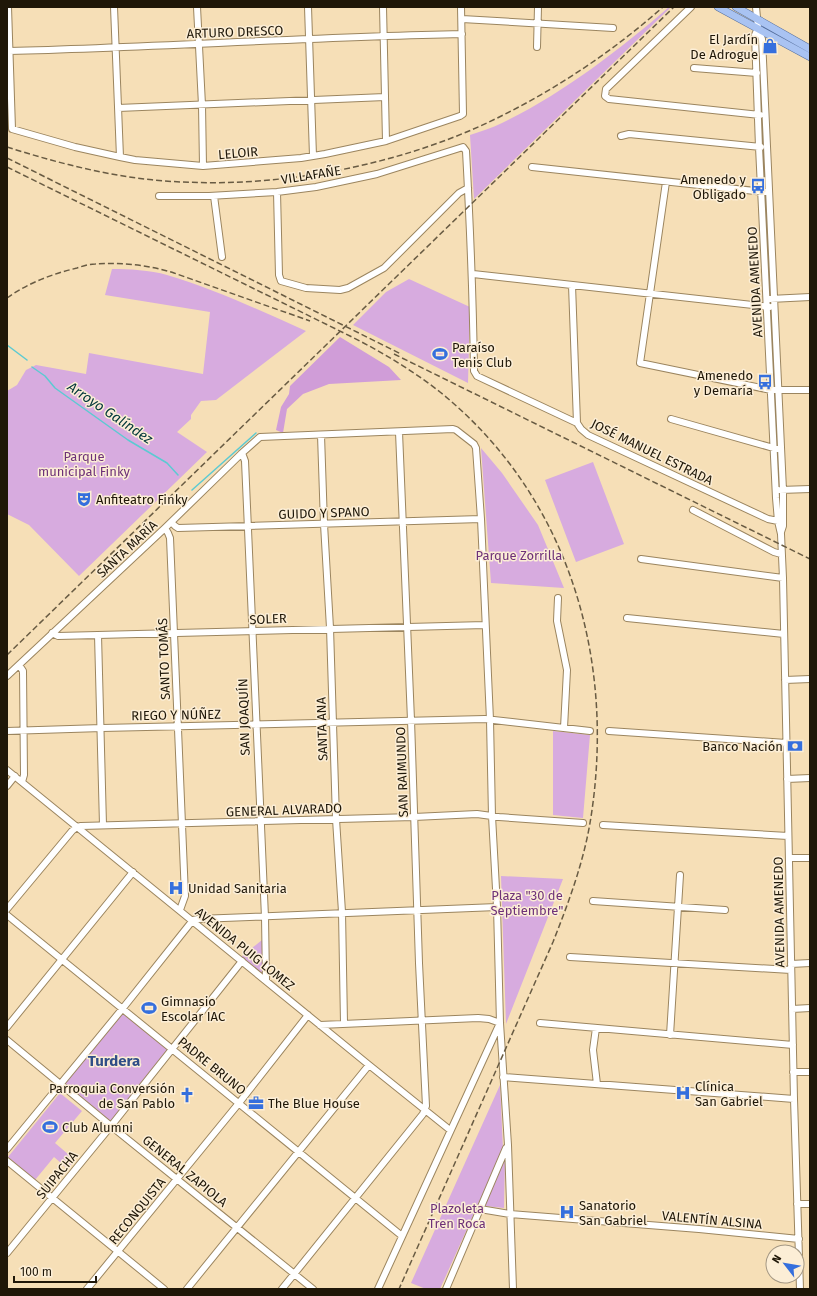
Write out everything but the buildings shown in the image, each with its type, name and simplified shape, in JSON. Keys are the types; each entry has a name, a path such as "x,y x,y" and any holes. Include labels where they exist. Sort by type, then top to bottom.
{"main road":[{"path":"718,7 810,57"},
{"path":"736,7 810,49"}],"street":[{"path":"8,7 9,51"},
{"path":"114,7 120,157"},
{"path":"197,7 202,104 203,166"},
{"path":"308,7 313,156"},
{"path":"383,7 386,141"},
{"path":"461,7 462,34"},
{"path":"537,47 538,7"},
{"path":"691,7 606,89 605,96 609,99 766,116"},
{"name":"AVENIDA AMENEDO","path":"756,7 756,18 762,39 766,116 774,299 774,448 783,526 780,534"},
{"path":"462,19 613,28"},
{"name":"AVENIDA AMENEDO","path":"758,28 755,35 766,307 781,450 778,521 782,554 786,680 786,743 794,1099 800,1289"},
{"name":"ARTURO DRESCO","path":"9,51 462,34"},
{"name":"LELOIR","path":"9,51 12,129 86,150 135,160 203,166 313,156 386,141 453,119 463,114 462,34"},
{"path":"694,68 757,73"},
{"path":"118,108 385,98"},
{"path":"621,136 629,134 767,148"},
{"name":"VILLAFAÑE","path":"159,196 214,196 277,192 316,187 366,177 463,147 466,151 468,188"},
{"path":"532,167 769,192"},
{"path":"666,182 640,363 775,390 810,390"},
{"path":"277,192 279,277 281,281 306,288 340,290 348,288 384,268 459,193 468,188 472,274 774,307"},
{"path":"214,196 222,257"},
{"name":"JOSÉ MANUEL ESTRADA","path":"472,274 474,371 477,376 577,423 581,429 588,434 768,519 778,521"},
{"path":"572,285 577,423"},
{"path":"766,299 810,298"},
{"path":"671,419 781,450"},
{"path":"321,435 456,430 474,444 476,448 481,519 490,720 500,1023 508,1145 513,1289"},
{"name":"SAN RAIMUNDO","path":"399,432 425,1110"},
{"name":"SANTA MARÍA","path":"7,676 260,437 321,435"},
{"name":"SANTA ANA","path":"321,435 330,628 336,819 342,912 344,1023"},
{"name":"SAN JOAQUÍN","path":"242,453 245,461 246,527 265,916 266,980"},
{"path":"780,490 810,489"},
{"path":"693,510 774,552 782,554"},
{"name":"GUIDO Y SPANO","path":"171,522 178,528 481,519"},
{"name":"SANTO TOMÁS","path":"165,528 170,538 185,896 180,910"},
{"path":"641,559 783,578"},
{"path":"558,598 557,621 567,670 564,728"},
{"path":"627,618 784,634"},
{"name":"SOLER","path":"52,633 58,636 485,625"},
{"path":"98,634 102,728 103,825"},
{"path":"19,665 23,671 24,775 22,782"},
{"path":"786,680 810,679"},
{"name":"RIEGO Y NÚÑEZ","path":"7,731 411,720 490,720 590,730"},
{"path":"609,731 786,743"},
{"name":"AVENIDA PUIG LOMEZ","path":"7,770 193,920 368,1065 450,1130"},
{"path":"7,786 15,776"},
{"path":"787,779 810,778"},
{"name":"GENERAL ALVARADO","path":"76,827 477,814 583,823"},
{"path":"603,825 788,836"},
{"path":"7,909 76,827"},
{"path":"789,858 810,858"},
{"path":"7,1027 133,872"},
{"path":"670,1035 680,875"},
{"path":"593,901 725,910"},
{"path":"7,1148 123,1008 193,920 342,912 497,907"},
{"name":"PADRE BRUNO","path":"7,915 62,958 402,1236"},
{"path":"570,956 674,964 791,967 810,963"},
{"name":"SUIPACHA","path":"7,1253 111,1126 242,961"},
{"path":"792,1009 810,1008"},
{"name":"RECONQUISTA","path":"87,1289 239,1103 308,1015"},
{"path":"320,1025 478,1018 489,1019 500,1023"},
{"path":"378,1289 500,1023"},
{"path":"540,1023 793,1045"},
{"path":"596,1028 593,1050 597,1084"},
{"name":"GENERAL ZAPIOLA","path":"7,1040 313,1289"},
{"path":"187,1289 238,1228 368,1065"},
{"path":"794,1072 810,1072"},
{"path":"503,1077 794,1099"},
{"path":"282,1289 425,1110"},
{"path":"446,1289 508,1145"},
{"path":"7,1162 164,1289"},
{"path":"797,1204 810,1204"},
{"name":"VALENTÍN ALSINA","path":"480,1209 510,1214 706,1230 799,1240"}],"green space":[{"path":"669,7 671,7 474,199 470,135 502,123 568,85 630,40"},
{"name":"Parque municipal Finky","path":"112,269 154,272 167,275 238,301 306,331 216,400 201,401 191,415 191,419 177,432 207,452 79,576 29,525 7,514 7,391 17,385 26,370 36,365 86,374 89,353 203,374 210,312 105,295"},
{"name":"Paraíso Tenis Club","path":"409,279 470,307 468,383 353,325 386,292"},
{"name":"Parque Zorrilla","path":"481,448 502,473 538,525 564,588 491,583"},
{"path":"593,462 624,544 576,562 545,480"},
{"path":"553,731 590,735 583,818 553,815"},
{"name":"Plaza \"30 de Septiembre\"","path":"501,876 563,879 506,1024"},
{"path":"262,940 262,975 241,957"},
{"path":"123,1008 173,1049 111,1126 60,1083"},
{"name":"Plazoleta Tren Roca","path":"500,1085 503,1149 440,1289 426,1289 411,1283"},
{"name":"Club Alumni","path":"60,1093 82,1111 55,1143 75,1160 68,1169 54,1157 35,1180 8,1157"},
{"path":"505,1159 504,1208 485,1206"}],"shaded area":[{"path":"340,337 389,367 401,380 329,384 303,394 287,409 283,433 276,430 281,407 289,394 290,386"}],"waterway":[{"name":"Arroyo Galíndez","path":"7,345 27,360"},
{"name":"Arroyo Galíndez","path":"32,367 45,376 55,388 128,440 167,463 178,475"},
{"name":"Arroyo Galíndez","path":"192,490 256,433"}],"railway":[{"path":"7,147 50,160 116,175 161,181 221,183 261,181 300,177 340,170 417,150 454,137 489,122 558,85 602,56 663,7"},
{"path":"7,655 674,7"},
{"path":"7,158 401,354"},
{"path":"7,167 362,342 419,376 440,392 485,434 522,481 552,532 574,586 589,644 596,702 597,763 587,838 579,869 553,942 399,1289"},
{"path":"7,298 32,283 68,270 90,264 125,264 145,266 174,273 310,321"},
{"path":"394,354 810,559"}],"place":[{"name":"El Jardín De Adrogue","path":"770,46"},
{"name":"Amenedo y Obligado","path":"758,186"},
{"name":"Paraíso Tenis Club","path":"440,354"},
{"name":"Amenedo y Demaría","path":"765,382"},
{"name":"Anfiteatro Finky","path":"84,499"},
{"name":"Banco Nación","path":"795,746"},
{"name":"Unidad Sanitaria","path":"176,888"},
{"name":"Gimnasio Escolar IAC","path":"149,1008"},
{"name":"Clínica San Gabriel","path":"683,1093"},
{"name":"Parroquia Conversión de San Pablo","path":"187,1095"},
{"name":"The Blue House","path":"256,1103"},
{"name":"Club Alumni","path":"50,1127"},
{"name":"Sanatorio San Gabriel","path":"567,1212"}],"district":[{"name":"Turdera","path":"114,1061"}]}
